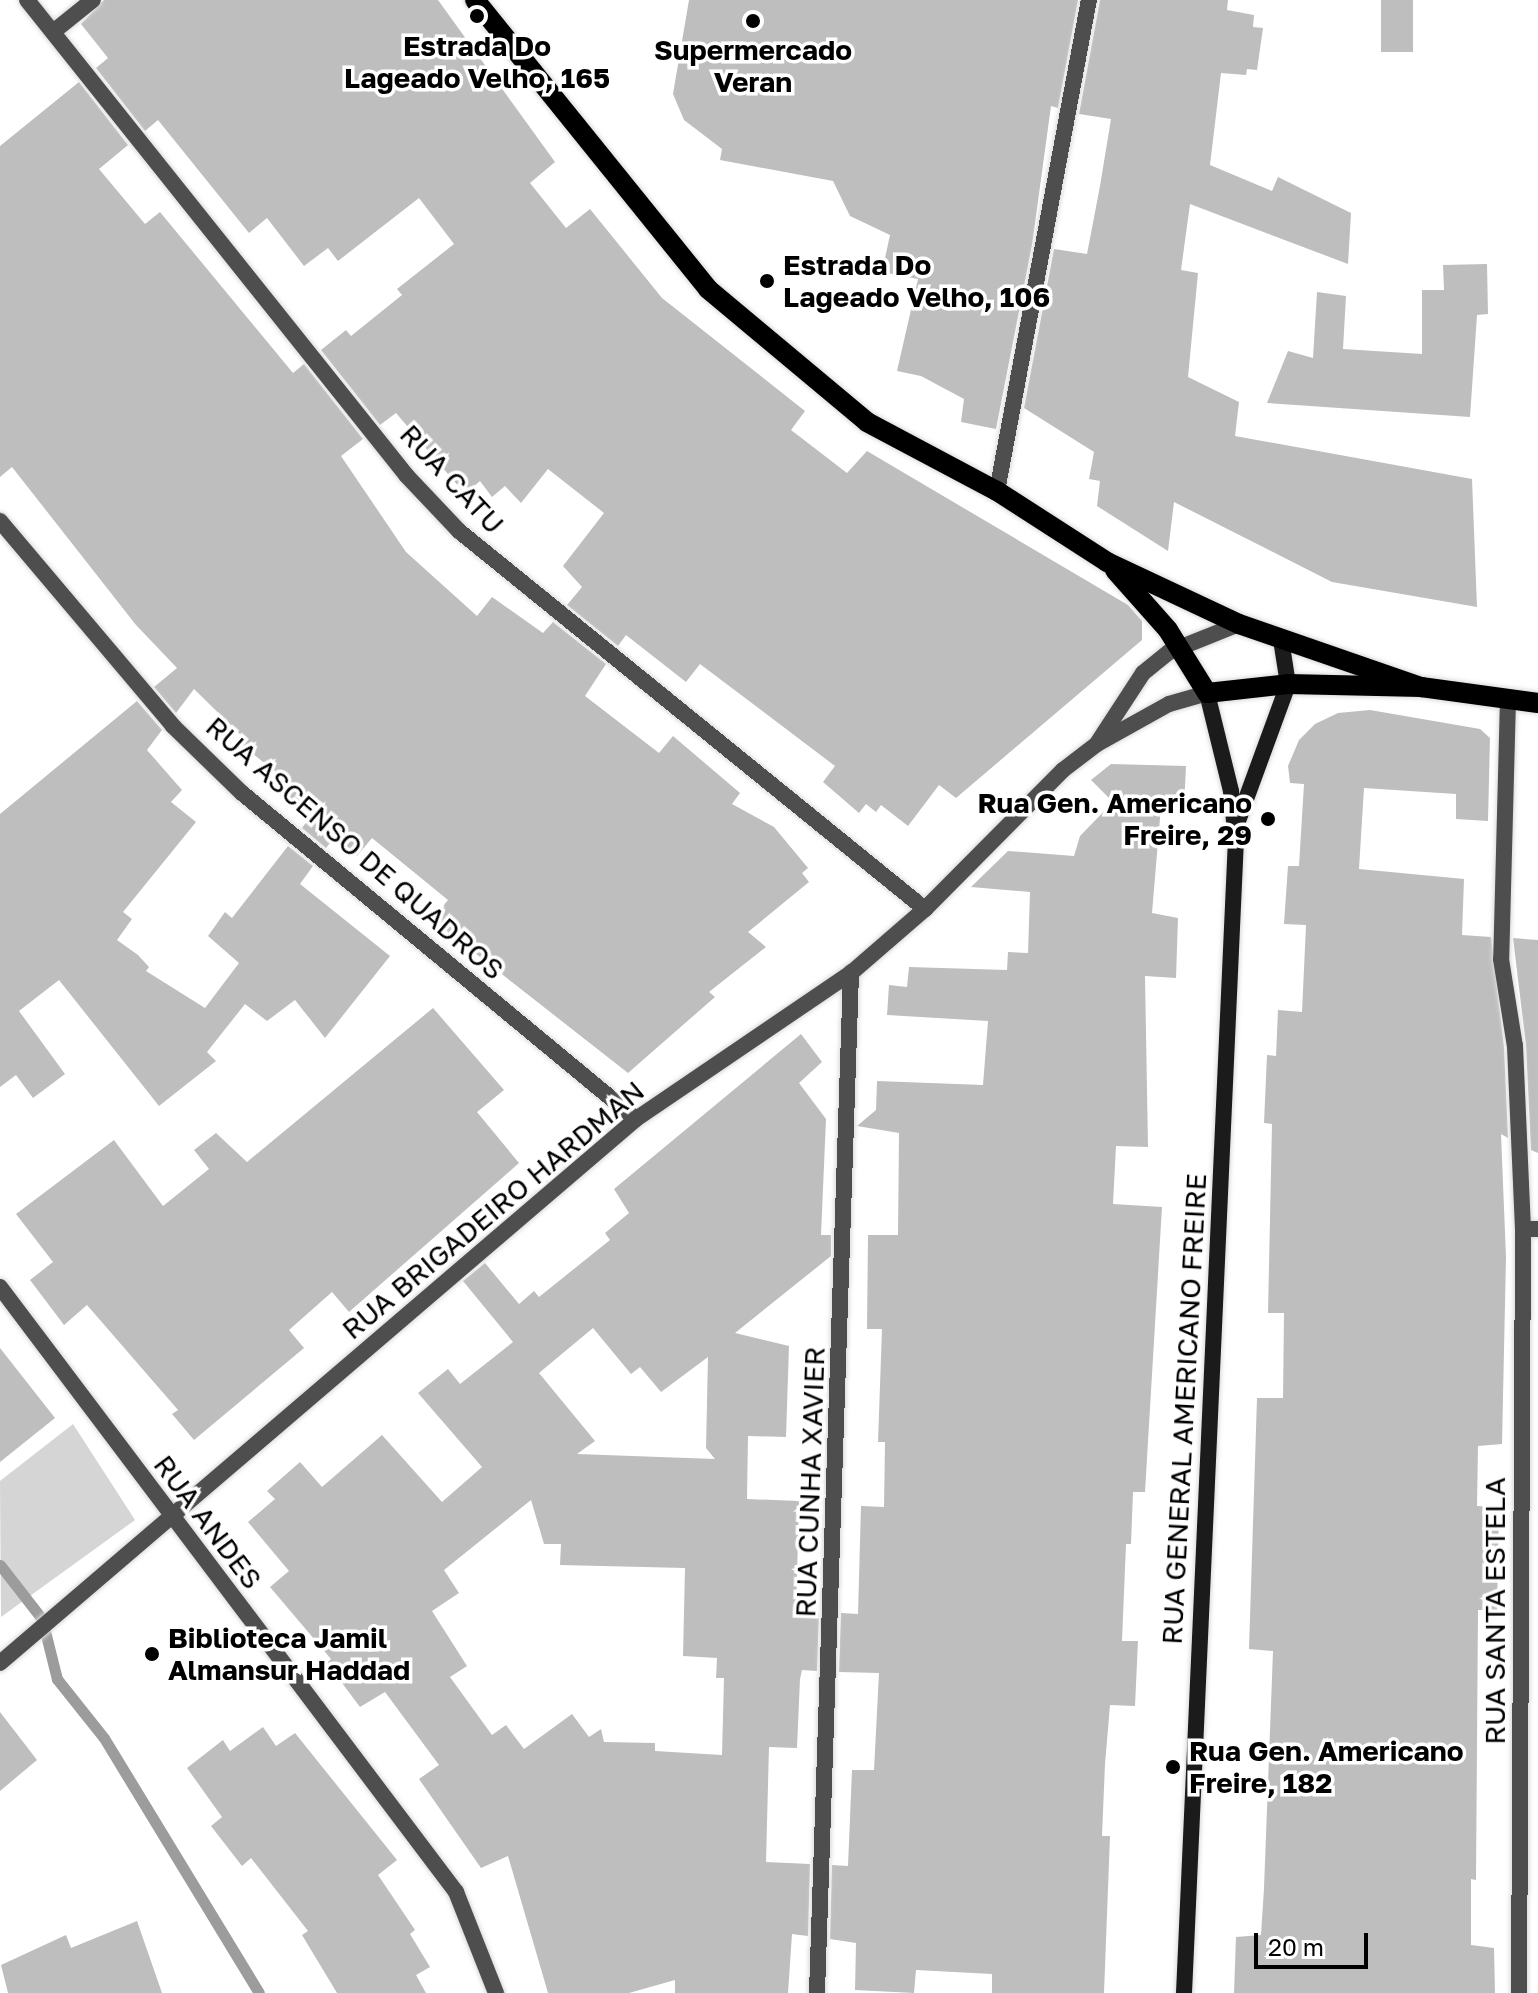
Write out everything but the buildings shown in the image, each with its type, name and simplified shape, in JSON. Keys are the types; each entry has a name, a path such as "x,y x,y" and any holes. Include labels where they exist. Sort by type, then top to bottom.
{"main road":[{"path":"475,0 708,289 867,422 997,491 1107,562 1239,624 1421,687"},
{"path":"1107,562 1180,647 1207,693 1288,684 1421,687 1538,703"},
{"name":"RUA GENERAL AMERICANO FREIRE","path":"1237,827 1288,684 1281,640"},
{"name":"RUA GENERAL AMERICANO FREIRE","path":"1184,1993 1237,827 1207,693"}],"street":[{"name":"RUA CATU","path":"27,0 407,476 459,531 925,909"},
{"path":"53,32 93,0"},
{"path":"997,491 1089,0"},
{"name":"RUA ASCENSO DE QUADROS","path":"0,521 173,726 242,793 636,1119"},
{"name":"RUA BRIGADEIRO HARDMAN","path":"1097,744 1143,673 1180,647 1239,624"},
{"name":"RUA BRIGADEIRO HARDMAN","path":"0,1663 636,1119 851,973 925,909 1024,806 1097,744 1169,704 1207,693"},
{"name":"RUA SANTA ESTELA","path":"1508,699 1501,959 1515,1046 1531,1229 1519,1993"},
{"name":"RUA CUNHA XAVIER","path":"817,1993 851,973"},
{"name":"RUA ANDES","path":"0,1287 456,1892 496,1993"}],"shaded area":[{"path":"73,1424 135,1520 1,1617 0,1481"}],"waterway":[{"path":"0,1565 42,1619 57,1679 104,1738 259,1993"}],"place":[{"name":"Estrada Do Lageado Velho, 165","path":"477,16"},
{"name":"Supermercado Veran","path":"753,21"},
{"name":"Estrada Do Lageado Velho, 106","path":"767,281"},
{"name":"Rua Gen. Americano Freire, 29","path":"1268,819"},
{"name":"Biblioteca Jamil Almansur Haddad","path":"152,1654"},
{"name":"Rua Gen. Americano Freire, 182","path":"1173,1767"}]}
